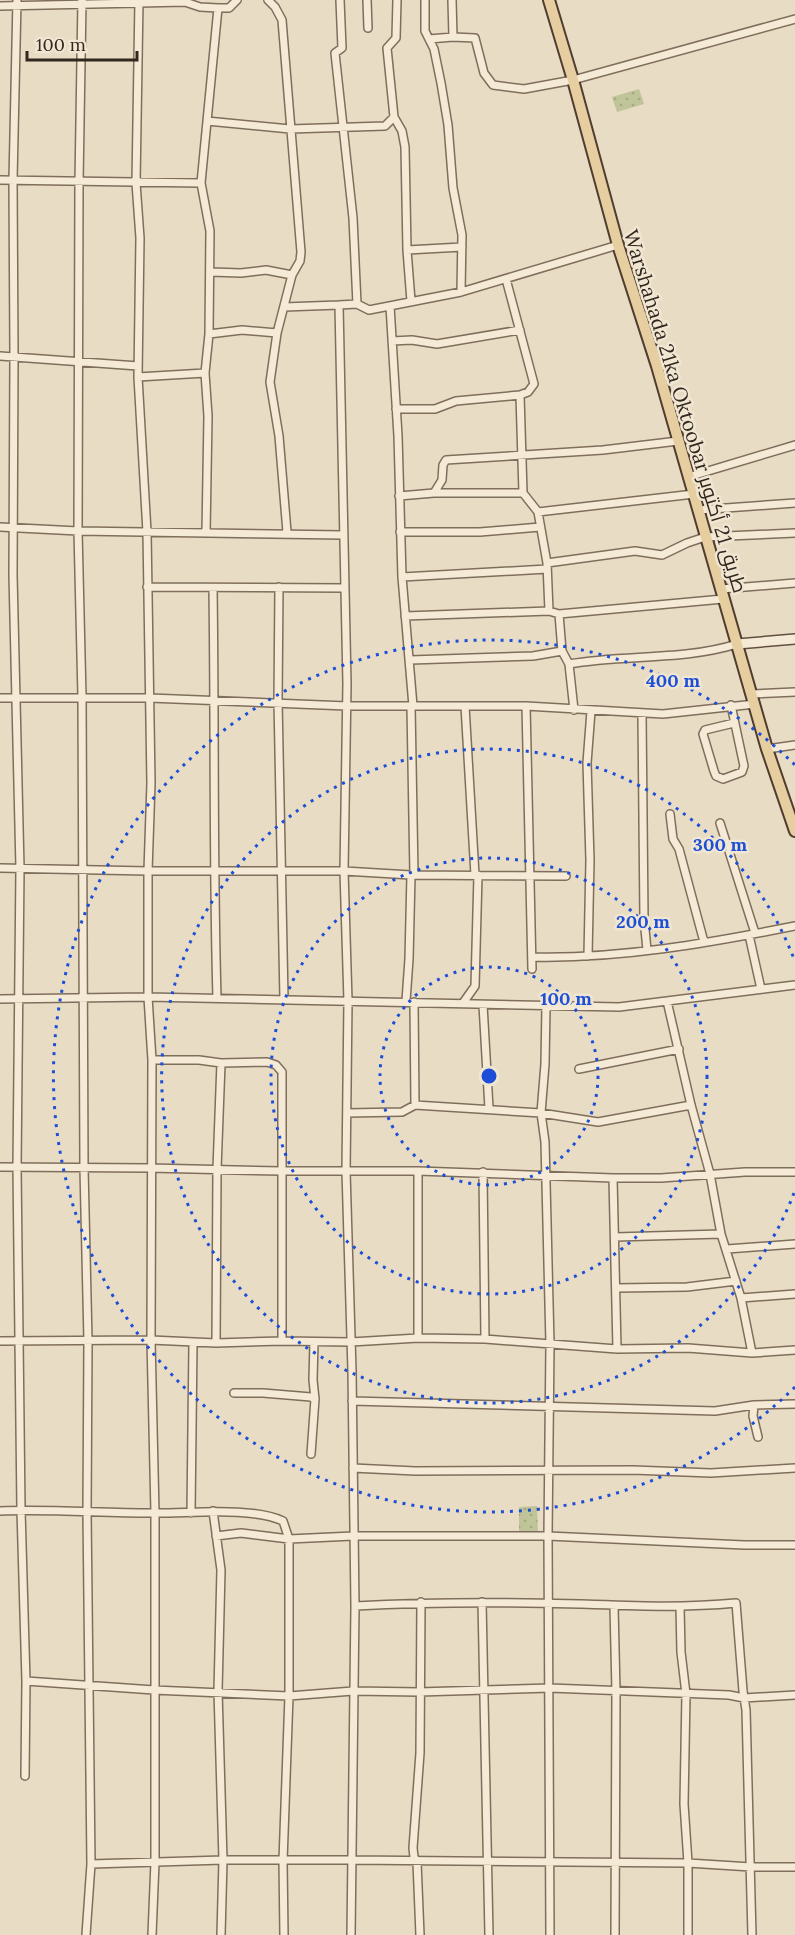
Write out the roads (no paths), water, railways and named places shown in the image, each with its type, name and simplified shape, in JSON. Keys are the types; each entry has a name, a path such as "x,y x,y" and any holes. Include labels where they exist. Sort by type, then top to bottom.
{"main road":[{"name":"Warshahada 21ka Oktoobar طريق 21 أكتوبر","path":"549,0 618,245 657,366 767,749 795,831"}],"street":[{"path":"0,6 17,3 185,2 200,7 230,8 237,0"},
{"path":"268,0 282,20 301,252 300,261 292,275 277,333 270,382 279,436 287,532"},
{"path":"340,0 342,48 335,53 344,126 357,304"},
{"path":"368,0 368,28"},
{"path":"397,0 396,38 387,48 394,117 402,131 405,147 407,249 411,301"},
{"path":"425,0 425,31 434,49 448,125 453,188 462,235 461,292"},
{"path":"453,0 453,38"},
{"path":"82,2 78,531 85,997 84,1168 88,1341 87,1512 91,1864 86,1935"},
{"path":"138,2 136,183 140,238 138,377 147,532 151,783 148,997 152,1060 151,1340 155,1513 153,1690 155,1862 152,1935"},
{"path":"17,3 13,180 13,575 20,868 17,1167 21,1510 26,1681 25,1776"},
{"path":"206,533 208,416 205,373 209,334 210,231 201,183 218,8"},
{"path":"429,39 475,38 484,73 493,85 524,89 573,80 795,19"},
{"path":"207,122 290,129 344,126 365,128 385,126 394,117"},
{"path":"0,180 201,183"},
{"path":"284,307 357,304 369,310 461,292 618,245"},
{"path":"407,249 462,247"},
{"path":"210,272 241,273 266,270 292,275"},
{"path":"396,409 435,409 456,401 520,395 528,392 534,384 506,279"},
{"path":"339,305 346,706 344,871 348,1001 346,1171 355,1606 351,1935"},
{"path":"390,306 402,577 412,706 412,875 409,959 415,1105"},
{"path":"209,334 242,330 277,333"},
{"path":"392,341 412,340 437,344 520,330"},
{"path":"0,356 138,366"},
{"path":"138,377 205,373"},
{"path":"520,395 523,493 538,512 547,566 549,611"},
{"path":"434,493 442,480 443,465 446,460 603,450 678,441"},
{"path":"688,477 795,445"},
{"path":"399,496 434,493 523,493"},
{"path":"538,512 693,494"},
{"path":"698,510 795,504"},
{"path":"0,527 78,531 287,532 343,535"},
{"path":"400,532 480,532 540,527"},
{"path":"402,577 547,566 634,551 662,555 705,537 795,533"},
{"path":"405,616 549,611 559,614 795,583"},
{"path":"147,587 344,588"},
{"path":"279,587 280,871 284,999"},
{"path":"213,589 215,700 213,870 217,998"},
{"path":"559,614 562,651 569,664 574,710"},
{"path":"569,664 692,655 737,644 795,639"},
{"path":"410,660 533,656 562,651"},
{"path":"0,698 150,698 278,701 346,706 526,706 642,714 692,712 795,692"},
{"path":"731,705 744,766 742,772 723,778 716,776 702,734 705,730 734,723"},
{"path":"463,1003 475,987 476,875 465,706"},
{"path":"526,706 531,969"},
{"path":"588,956 590,860 586,763 591,711"},
{"path":"642,714 644,919 647,950"},
{"path":"767,749 795,745"},
{"path":"670,814 673,839 679,849 704,942"},
{"path":"720,823 752,934 761,989"},
{"path":"0,868 344,871 412,875 566,876"},
{"path":"532,957 588,956 647,950 795,926"},
{"path":"0,999 148,997 619,1007 795,985"},
{"path":"668,1000 690,1105 710,1174 721,1234 741,1298 752,1353"},
{"path":"483,1005 489,1108"},
{"path":"546,1006 541,1113 545,1142 550,1344 548,1536 550,1935"},
{"path":"579,1069 679,1049"},
{"path":"152,1060 199,1060 221,1064 267,1062 276,1065 282,1072 282,1341"},
{"path":"216,1343 217,1169 221,1064"},
{"path":"347,1113 402,1112 415,1105 489,1108 598,1122 690,1105"},
{"path":"0,1167 483,1172 613,1178 795,1172"},
{"path":"418,1171 418,1338"},
{"path":"483,1172 485,1338"},
{"path":"613,1178 617,1349"},
{"path":"615,1237 721,1234"},
{"path":"727,1249 795,1244"},
{"path":"616,1288 687,1287 736,1281"},
{"path":"741,1298 795,1294"},
{"path":"0,1341 151,1340 216,1343 485,1338 617,1349 688,1348 752,1353 795,1350"},
{"path":"191,1513 193,1342"},
{"path":"311,1454 315,1399 314,1342"},
{"path":"234,1393 263,1393 315,1399"},
{"path":"352,1401 716,1411 754,1405 795,1404"},
{"path":"754,1405 753,1416 758,1437"},
{"path":"353,1468 415,1471 652,1470 711,1473 795,1468"},
{"path":"0,1511 155,1513 213,1511 276,1518 283,1521 290,1539 289,1695 283,1861 284,1935"},
{"path":"213,1511 221,1570 218,1691 223,1860 221,1935"},
{"path":"216,1536 241,1533 290,1539 353,1536 548,1536 744,1545 795,1545"},
{"path":"355,1606 421,1602 482,1602 680,1607 736,1603 746,1710 752,1935"},
{"path":"420,1935 417,1862 413,1848 420,1753 421,1602"},
{"path":"482,1602 489,1935"},
{"path":"614,1606 615,1935"},
{"path":"680,1607 681,1652 686,1694 684,1804 688,1863 688,1935"},
{"path":"26,1681 153,1690 289,1695 354,1691 419,1692 550,1688 729,1695 744,1698 795,1695"},
{"path":"91,1864 223,1860 352,1860 688,1863 795,1867"}]}
